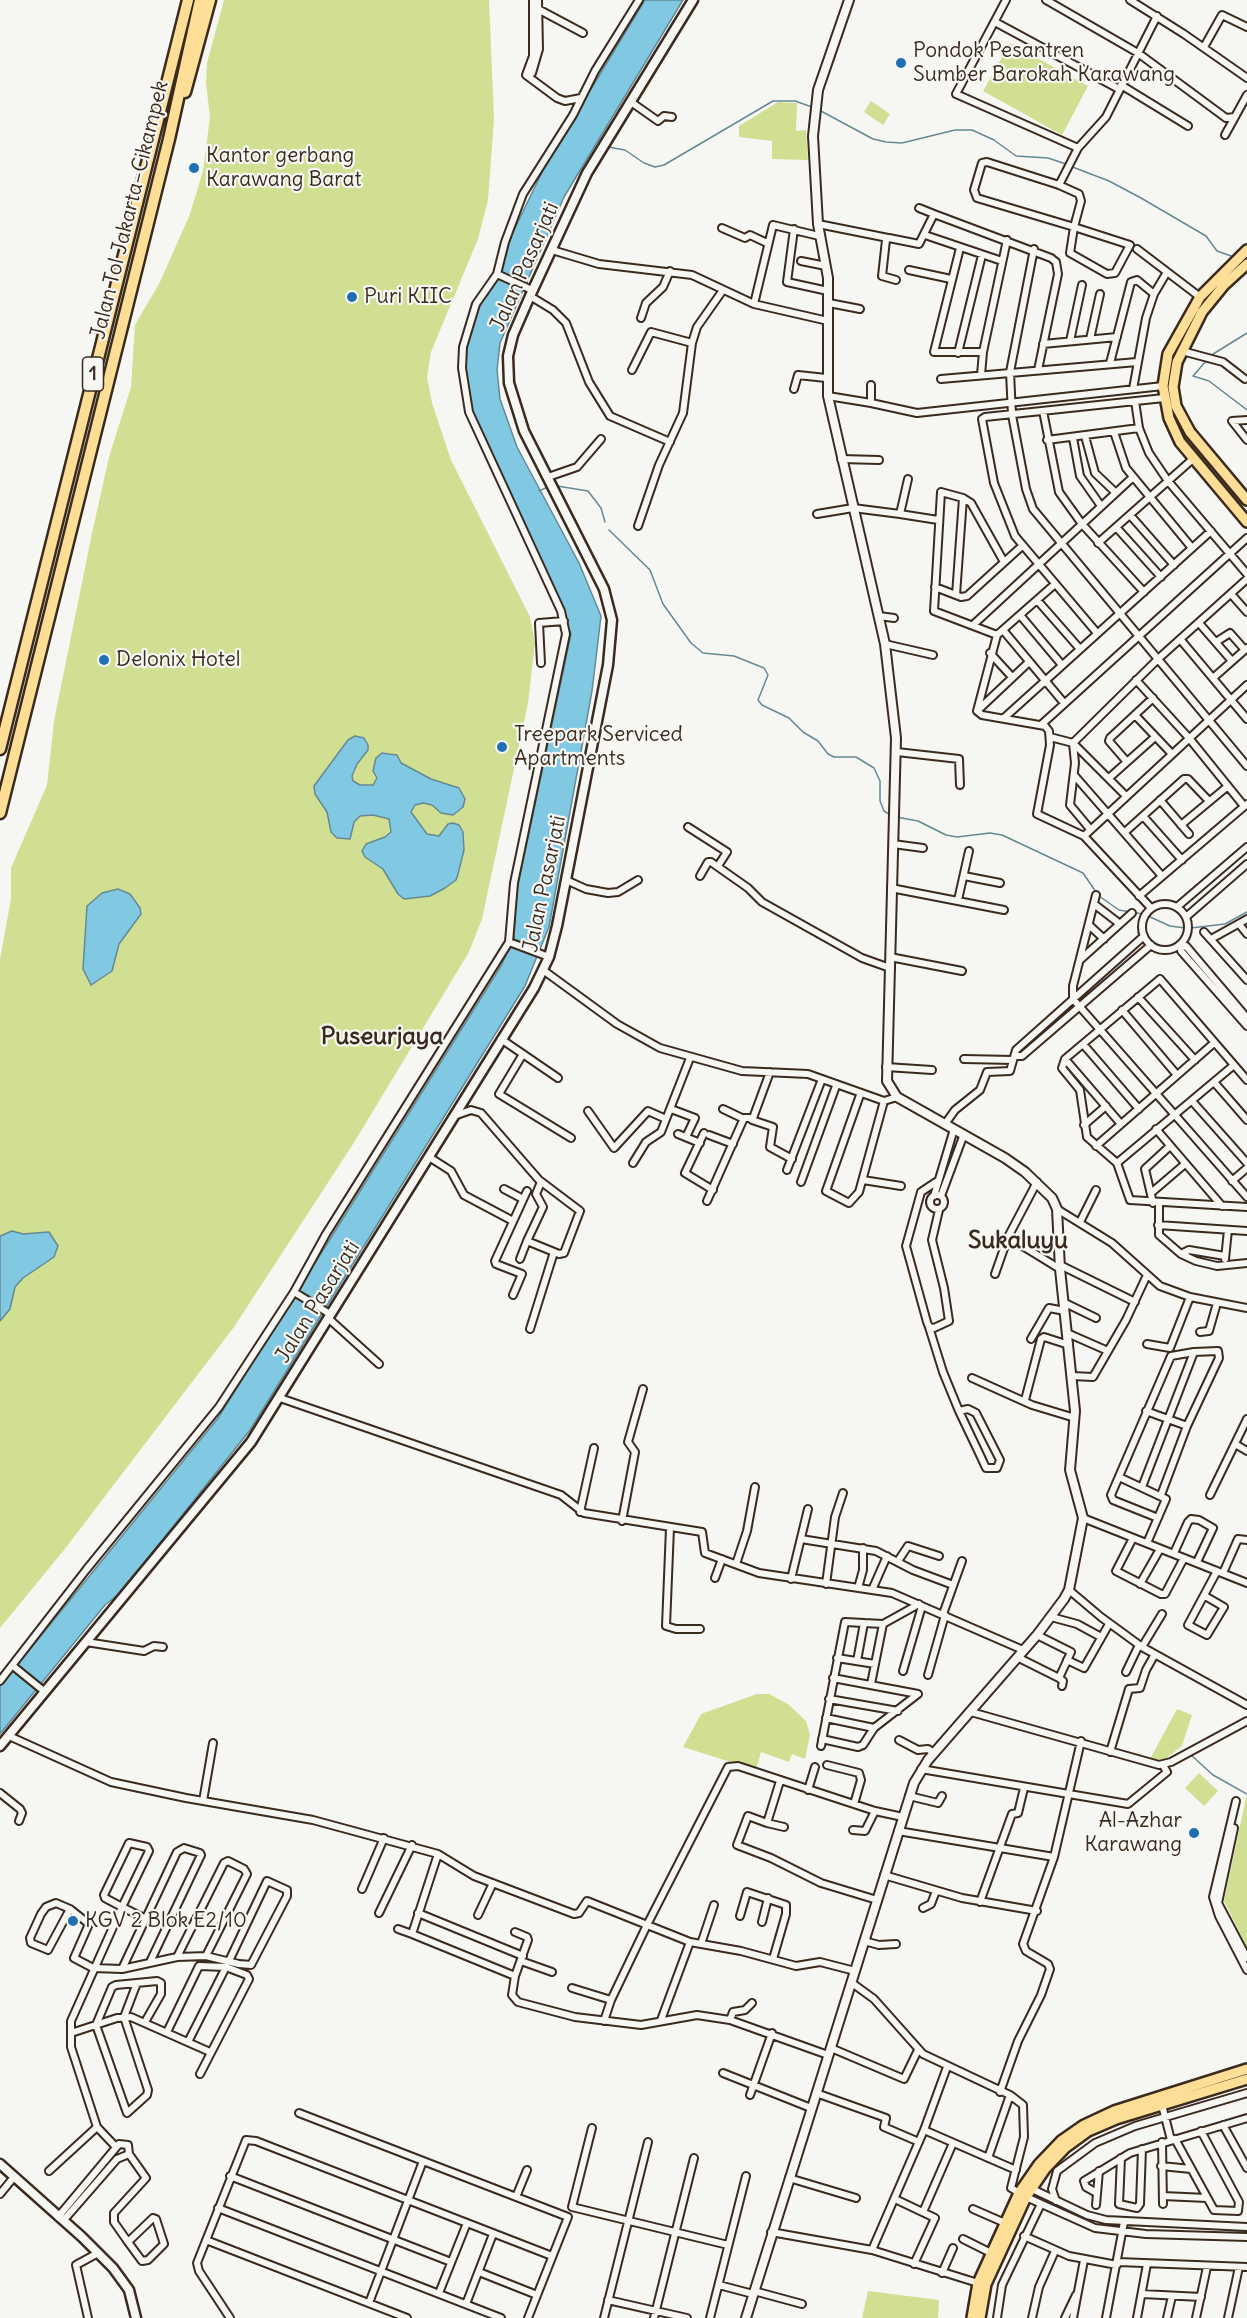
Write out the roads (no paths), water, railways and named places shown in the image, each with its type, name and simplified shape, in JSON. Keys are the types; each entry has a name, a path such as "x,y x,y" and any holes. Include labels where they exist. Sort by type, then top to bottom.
{"highway":[{"name":"Jalan Tol Jakarta–Cikampek","path":"0,749 188,0"},
{"name":"Jalan Tol Jakarta–Cikampek","path":"0,813 170,139 200,0"},
{"name":"1","path":"170,139 187,87 210,0"}],"main road":[{"name":"Jalan Pasarjati","path":"0,1746 42,1689 86,1642 225,1477 280,1398 328,1314 429,1157 543,970 566,880 612,627 610,606 604,589 524,431 507,374 509,346 529,291 552,250 587,173 693,0"},
{"path":"1246,250 1200,297 1168,354 1163,386 1164,398 1174,430 1247,522"},
{"path":"1247,264 1214,297 1182,351 1173,379 1176,406 1190,432 1247,500"},
{"path":"1223,494 1233,484"},
{"path":"980,2318 986,2284 1025,2191 1066,2147 1088,2131 1116,2119 1162,2105 1247,2069"},
{"path":"972,2318 978,2283 1005,2223 1039,2164 1061,2141 1084,2125 1114,2111 1247,2079"},
{"path":"0,2164 98,2253 129,2290 136,2318"}],"street":[{"path":"538,0 534,5 538,60 527,76 556,98 565,100 581,98"},
{"path":"0,1681 86,1570 201,1433 294,1292 326,1234 509,942 514,884 564,648 564,621 472,420 463,384 463,347 471,318 481,295 499,275 505,242 523,194 639,0"},
{"path":"746,2318 909,1796 921,1769 934,1752 1052,1617 1069,1590 1083,1518 1070,1470 1075,1418 1060,1267 1057,1209 1049,1192 1005,1158 897,1098 888,1086 886,1067 897,752 885,644 828,396 826,378 829,303 826,266 818,224 814,109 820,80 849,0"},
{"path":"1006,0 956,94 1078,148"},
{"path":"1046,0 1138,53 1226,118 1235,117"},
{"path":"1130,0 1204,47 1247,78"},
{"path":"534,5 583,33"},
{"path":"1204,47 1222,15 1247,27"},
{"path":"1059,185 1078,148 1102,122 1157,16"},
{"path":"995,22 1120,87 1188,126"},
{"path":"1225,135 1247,95"},
{"path":"631,102 658,121 664,116 672,117"},
{"path":"1074,227 980,200 973,193 982,163 987,162 1059,185 1081,197 1074,227 1070,254 1107,274 1115,273 1130,245 1074,227"},
{"path":"919,208 1034,249 1051,258 1058,267 1038,370"},
{"path":"818,224 917,244 925,235 934,214"},
{"path":"754,304 774,224 819,236"},
{"path":"722,228 745,238 750,235 768,243"},
{"path":"794,229 787,282 828,291"},
{"path":"925,235 1002,261"},
{"path":"889,238 886,240 882,276 896,280"},
{"path":"981,375 983,352 1007,240"},
{"path":"960,248 934,352 983,352"},
{"path":"1034,249 1010,372 1012,415 1030,501 1039,519 1247,766"},
{"path":"1137,249 1200,297"},
{"path":"552,250 599,264 670,271 699,278 754,304 828,321"},
{"path":"958,353 982,255"},
{"path":"801,261 826,266"},
{"path":"909,270 951,279"},
{"path":"641,318 646,303 663,287 670,271"},
{"path":"1133,390 1137,362 1154,294 1167,272"},
{"path":"499,275 529,291 566,323 589,382 610,416 670,442"},
{"path":"1110,363 1131,282 1137,280 1154,294"},
{"path":"1070,341 1083,285"},
{"path":"638,526 659,465 679,426 692,343 697,327 723,290"},
{"path":"1090,339 1100,294"},
{"path":"829,303 860,309"},
{"path":"632,370 651,332 692,343"},
{"path":"1043,344 1117,337"},
{"path":"1182,351 1229,366 1245,380"},
{"path":"941,379 1137,362"},
{"path":"794,389 798,375 826,378"},
{"path":"871,385 871,403"},
{"path":"828,396 871,403 910,413 1163,386"},
{"path":"1097,633 1022,546 1000,501 982,421 985,417 1164,398"},
{"path":"1135,401 1139,428 1149,453 1168,481 1247,574"},
{"path":"1043,411 1056,485 1082,524 1144,592"},
{"path":"1247,420 1232,421 1247,440"},
{"path":"1047,440 1139,428"},
{"path":"1114,432 1123,463 1132,478 1192,549"},
{"path":"1085,436 1095,473 1116,493"},
{"path":"1072,438 1080,476 1101,506"},
{"path":"548,477 577,467 602,439"},
{"path":"1098,543 1194,458"},
{"path":"841,459 879,460"},
{"path":"973,625 1132,478"},
{"path":"900,514 908,480"},
{"path":"997,635 934,611 941,492 963,498 974,507 1004,562"},
{"path":"956,595 963,498"},
{"path":"817,514 853,508 938,520"},
{"path":"1130,515 1174,565"},
{"path":"1116,527 1161,577"},
{"path":"1004,718 1211,531"},
{"path":"1042,724 1247,538"},
{"path":"935,587 963,597 970,594 1022,546"},
{"path":"1090,829 1070,805 1074,775 1073,742 1158,659 1247,579"},
{"path":"976,711 990,653 997,635 1055,584"},
{"path":"1231,594 1247,612"},
{"path":"1037,600 1080,650"},
{"path":"1020,615 1062,665"},
{"path":"879,616 894,618"},
{"path":"541,663 539,623 564,621"},
{"path":"1199,622 1232,661"},
{"path":"1002,630 1064,703"},
{"path":"1213,678 1246,649 1230,633 1216,642"},
{"path":"1180,639 1247,719"},
{"path":"885,644 933,655"},
{"path":"990,653 1012,677"},
{"path":"976,711 1029,662"},
{"path":"1136,680 1246,805 1139,896"},
{"path":"1084,836 1247,685"},
{"path":"1127,762 1109,739 1153,698"},
{"path":"976,711 982,715 1042,724 1049,731 1050,737 1037,812 1084,836 1151,908"},
{"path":"1135,715 1172,754"},
{"path":"1050,737 1073,742 1126,796"},
{"path":"1109,778 1155,737"},
{"path":"897,752 959,759 961,762 960,786"},
{"path":"1074,775 1162,876"},
{"path":"1125,832 1186,778 1209,801"},
{"path":"1181,825 1228,786"},
{"path":"1160,801 1189,834"},
{"path":"1143,816 1182,860"},
{"path":"688,827 727,852 718,866"},
{"path":"893,844 923,848"},
{"path":"1178,907 1247,847"},
{"path":"958,900 969,851"},
{"path":"700,876 709,861 748,888 762,902 862,958 890,968"},
{"path":"1186,917 1247,864"},
{"path":"964,876 1000,883"},
{"path":"566,880 586,889 608,893 618,892 638,880"},
{"path":"891,888 1004,910"},
{"path":"1096,895 1072,990 1074,999 1247,1197"},
{"path":"1094,904 1120,924"},
{"path":"1164,904 1178,907 1186,917 1186,936 1177,946 1164,950 1151,945 1144,936 1143,921 1151,908 1164,904"},
{"path":"1080,960 1132,913"},
{"path":"1211,939 1247,920"},
{"path":"1239,924 1247,934"},
{"path":"1089,925 1104,939"},
{"path":"1204,932 1247,980"},
{"path":"945,1124 955,1110 980,1090 987,1072 1010,1071 1016,1050 1144,936"},
{"path":"509,942 545,956"},
{"path":"964,1059 1022,1056 1151,945"},
{"path":"1247,1018 1183,948 1247,1026"},
{"path":"890,957 962,971"},
{"path":"543,970 646,1042 690,1058 742,1071 801,1073 860,1095 884,1101 897,1098"},
{"path":"1246,1206 1156,1203 1128,1199 1117,1163 1087,1137 1081,1093 1062,1069 1065,1059 1160,979 1247,1080"},
{"path":"1138,997 1195,1060"},
{"path":"1122,1010 1178,1075"},
{"path":"501,1039 558,1078"},
{"path":"1096,1146 1215,1043"},
{"path":"1083,1044 1138,1109"},
{"path":"523,1054 499,1094 571,1137"},
{"path":"633,1163 646,1142 659,1134 690,1058"},
{"path":"1065,1059 1121,1124"},
{"path":"1117,1163 1234,1065"},
{"path":"886,1067 932,1070"},
{"path":"707,1201 770,1072"},
{"path":"787,1170 822,1079"},
{"path":"1214,1082 1247,1120"},
{"path":"801,1182 836,1086"},
{"path":"860,1095 826,1192 851,1203 856,1198 884,1101"},
{"path":"1192,1101 1247,1163"},
{"path":"1084,1125 1106,1106"},
{"path":"671,1108 695,1118 686,1137"},
{"path":"723,1109 748,1120 773,1127 770,1147 792,1158"},
{"path":"454,1116 471,1110 481,1113 541,1182 580,1211 564,1253 554,1252 527,1240"},
{"path":"588,1111 614,1148 648,1112 666,1119"},
{"path":"929,1327 946,1325 949,1321 944,1288 932,1240 939,1210 944,1205 937,1196 936,1182 954,1129"},
{"path":"1156,1129 1222,1206"},
{"path":"678,1134 700,1143"},
{"path":"713,1190 686,1174 700,1143 707,1134 734,1144"},
{"path":"939,1210 931,1207 930,1203 937,1196 964,1134"},
{"path":"1170,1146 1145,1169 1156,1203 1161,1238 1181,1254 1196,1261 1217,1266 1225,1259 1228,1230"},
{"path":"429,1157 452,1171 464,1195 513,1221"},
{"path":"943,1162 952,1165"},
{"path":"1151,1193 1185,1164"},
{"path":"1232,1181 1247,1168"},
{"path":"862,1179 901,1186"},
{"path":"519,1259 543,1207 536,1194 541,1182"},
{"path":"936,1182 921,1192 906,1246 929,1327 959,1411 986,1468 997,1468 1000,1460 976,1413 968,1409 959,1411"},
{"path":"995,1274 1008,1237 1037,1182"},
{"path":"504,1189 523,1200"},
{"path":"513,1295 522,1274 496,1264 495,1261 527,1191"},
{"path":"1080,1222 1096,1191"},
{"path":"1057,1209 1112,1243 1160,1286 1217,1303 1247,1308"},
{"path":"1158,1225 1247,1231"},
{"path":"1008,1237 1060,1267 1135,1302"},
{"path":"1181,1254 1189,1250 1247,1263"},
{"path":"530,1329 554,1252"},
{"path":"1072,1376 1093,1377 1135,1302 1147,1275"},
{"path":"294,1292 328,1314 379,1364"},
{"path":"1147,1344 1170,1348 1190,1296"},
{"path":"1200,1332 1209,1331 1217,1303"},
{"path":"1031,1339 1049,1308 1065,1307 1096,1318"},
{"path":"1068,1333 1108,1352"},
{"path":"1025,1400 1041,1339 1044,1337 1069,1345"},
{"path":"1158,1518 1113,1500 1111,1494 1171,1356 1218,1351 1220,1354 1187,1426 1161,1495"},
{"path":"1142,1487 1194,1352"},
{"path":"972,1378 1032,1405 1075,1418"},
{"path":"621,1521 635,1452 628,1442 643,1389"},
{"path":"280,1398 561,1495 580,1512 621,1521 702,1532 705,1552 736,1564 791,1579 892,1593 1023,1650"},
{"path":"1146,1411 1187,1426"},
{"path":"1210,1495 1247,1419"},
{"path":"1234,1444 1247,1451"},
{"path":"580,1512 594,1448"},
{"path":"1119,1478 1164,1496 1165,1503 1147,1544"},
{"path":"736,1564 747,1531 755,1487"},
{"path":"826,1584 835,1517 843,1492"},
{"path":"791,1579 808,1509"},
{"path":"1083,1518 1247,1583"},
{"path":"1174,1553 1188,1522 1191,1519 1199,1520 1213,1528 1197,1562"},
{"path":"670,1528 666,1624 676,1629 700,1629"},
{"path":"1133,1538 1116,1571 1165,1594 1184,1558"},
{"path":"801,1539 863,1548 887,1556 913,1570 952,1585"},
{"path":"1205,1596 1224,1607 1207,1635 1188,1625 1205,1596 1220,1572 1239,1539 1247,1540"},
{"path":"898,1562 908,1546 939,1556"},
{"path":"858,1588 863,1570 863,1548"},
{"path":"1140,1584 1160,1549"},
{"path":"872,1590 887,1556"},
{"path":"715,1578 722,1559"},
{"path":"928,1675 952,1585 962,1561"},
{"path":"1069,1590 1109,1624 1140,1646 1247,1705"},
{"path":"833,1678 918,1693 918,1696 874,1728 863,1745 858,1747 822,1742 833,1678 837,1658 846,1622 883,1624 920,1605"},
{"path":"903,1671 920,1605"},
{"path":"1126,1672 1140,1646 1162,1614"},
{"path":"1052,1617 1077,1624 1101,1637"},
{"path":"857,1661 864,1623"},
{"path":"872,1684 883,1624"},
{"path":"1067,1660 1084,1668 1109,1624"},
{"path":"1037,1635 1070,1650 1059,1678"},
{"path":"86,1642 144,1651 154,1646 163,1647"},
{"path":"1110,1752 1129,1689 1140,1688 1155,1654"},
{"path":"1017,1657 1059,1678 1063,1681 1062,1686"},
{"path":"837,1658 875,1664"},
{"path":"13,1666 42,1689"},
{"path":"830,1699 898,1711"},
{"path":"921,1769 1123,1804 1133,1803 1168,1771 1163,1765 971,1712"},
{"path":"826,1718 874,1728"},
{"path":"1163,1765 1247,1721"},
{"path":"9,1736 111,1782 203,1801 289,1815 412,1845 438,1854 474,1876 574,1914 579,1913 587,1901 690,1942 796,1966 828,1963 855,1971"},
{"path":"899,1740 918,1750 928,1749 934,1752"},
{"path":"1000,2092 1018,2041 1041,1995 1050,1969 1047,1964 1024,1948 1054,1857 1081,1742"},
{"path":"203,1801 213,1743"},
{"path":"827,1765 859,1773 861,1780 854,1804"},
{"path":"604,2021 611,2000 647,1925 728,1767 738,1766 875,1811 903,1817"},
{"path":"808,1790 815,1767"},
{"path":"767,1823 780,1781"},
{"path":"980,1902 1012,1814 1018,1813 1024,1788"},
{"path":"0,1794 21,1811 19,1821"},
{"path":"909,1796 938,1803 942,1796"},
{"path":"1238,1801 1218,1903 1247,1958"},
{"path":"853,1830 865,1831 875,1811"},
{"path":"784,1827 748,1816 737,1845 771,1858 821,1883 877,1900"},
{"path":"1235,1817 1213,1903 1247,1970"},
{"path":"898,1831 1054,1857"},
{"path":"362,1889 384,1838"},
{"path":"116,2147 98,2127 71,2047 71,2033 75,2008 93,1968 122,1907 149,1851 147,1847 132,1842 126,1846 104,1895 105,1898 122,1907 144,1918"},
{"path":"379,1913 412,1845"},
{"path":"122,1970 144,1918 180,1848 200,1853 201,1856 150,1962"},
{"path":"412,1934 438,1854"},
{"path":"177,1957 224,1863 228,1861 244,1869 246,1874 206,1956"},
{"path":"884,1875 980,1902 1037,1911"},
{"path":"167,2032 199,1966 204,1964 227,1964 252,1964 287,1896 287,1890 267,1881 227,1964 188,2042"},
{"path":"478,1915 493,1883"},
{"path":"923,1908 931,1904 936,1891"},
{"path":"740,1916 747,1892 784,1903 787,1907 772,1959"},
{"path":"762,1922 768,1898"},
{"path":"70,1909 48,1950 30,1943 30,1938 46,1907 56,1903 70,1909 89,1924 74,1959 93,1968 122,1970 177,1957 206,1956 247,1975 249,1979 200,2074"},
{"path":"701,1944 714,1905"},
{"path":"418,1913 552,1972"},
{"path":"398,1929 515,1976"},
{"path":"514,1932 528,1938 515,1976 512,1995 518,2002 575,2017 641,2025 697,2015 730,2020 830,2052 904,2079 918,2050"},
{"path":"864,1941 879,1945 896,1944"},
{"path":"661,2020 690,1942"},
{"path":"137,1983 124,2017 148,2090 147,2095 130,2113 125,2111 96,2025 112,1987 116,1985 157,1981 163,1985 145,2022"},
{"path":"852,1983 874,1999 918,2050 947,2067 1019,2101 1024,2110 1024,2137 1011,2188 1056,2201 1087,2215 1124,2222 1247,2227"},
{"path":"572,1988 611,2000"},
{"path":"730,2020 733,2012 745,2010 752,2003"},
{"path":"71,2033 124,2017 145,2022 210,2052"},
{"path":"750,2096 772,2033"},
{"path":"872,2250 896,2199 947,2067"},
{"path":"723,2073 812,2109"},
{"path":"816,2093 886,2118 884,2127 919,2142"},
{"path":"1056,2201 1052,2189 1055,2176 1074,2158 1112,2135 1247,2093"},
{"path":"988,2158 1010,2095"},
{"path":"1162,2105 1173,2139 1207,2198 1217,2211 1238,2211 1239,2202 1201,2131"},
{"path":"299,2114 568,2217 528,2318"},
{"path":"1097,2193 1086,2187 1084,2182 1121,2158 1162,2142 1246,2120"},
{"path":"1223,2125 1247,2168"},
{"path":"49,2171 98,2127"},
{"path":"592,2128 572,2207 675,2234 728,2245"},
{"path":"924,2130 1016,2170"},
{"path":"230,2318 199,2271 198,2258 244,2141 248,2140 552,2256"},
{"path":"604,2318 648,2142"},
{"path":"1162,2142 1163,2204"},
{"path":"60,2219 112,2160 116,2147 125,2143 130,2147 129,2154 146,2178 113,2217 128,2242 145,2262 164,2244 156,2219 153,2218 128,2242"},
{"path":"923,2212 953,2143"},
{"path":"1121,2158 1119,2204 1137,2208 1140,2204 1142,2149"},
{"path":"112,2160 129,2154"},
{"path":"655,2315 694,2158"},
{"path":"369,2303 423,2161"},
{"path":"1161,2166 1191,2169"},
{"path":"516,2197 527,2170"},
{"path":"1096,2205 1099,2171"},
{"path":"230,2175 451,2262"},
{"path":"710,2318 746,2176"},
{"path":"0,2194 14,2177"},
{"path":"789,2178 856,2198"},
{"path":"1025,2191 1040,2206 1088,2226 1123,2232 1247,2237"},
{"path":"1163,2196 1207,2198"},
{"path":"896,2199 935,2219 914,2264"},
{"path":"997,2318 1000,2291 1040,2206"},
{"path":"218,2208 501,2318"},
{"path":"973,2209 1005,2223"},
{"path":"1106,2318 1124,2222"},
{"path":"439,2293 466,2223"},
{"path":"771,2232 872,2250 978,2283"},
{"path":"466,2304 493,2234"},
{"path":"1024,2236 1055,2251 1084,2259 1118,2263 1247,2267"},
{"path":"963,2239 991,2253"},
{"path":"206,2240 407,2318"},
{"path":"942,2272 953,2248"},
{"path":"1032,2318 1039,2287 1055,2251"},
{"path":"88,2318 76,2265 98,2253"},
{"path":"1073,2318 1084,2259"},
{"path":"1137,2318 1147,2264"},
{"path":"1196,2318 1207,2267"},
{"path":"1228,2318 1239,2267"},
{"path":"479,2272 537,2295"},
{"path":"719,2285 802,2304"},
{"path":"1065,2318 1077,2292"},
{"path":"1142,2294 1201,2297"},
{"path":"1167,2318 1172,2296"},
{"path":"608,2300 655,2315 687,2318"}],"water":[{"path":"645,0 683,0 564,197 500,343 497,370 500,399 517,447 579,563 601,616 592,691 549,927 525,986 250,1430 121,1592 105,1605 0,1734 0,1686 218,1418 501,966 514,938 516,894 571,634 543,565 471,408 465,368 468,342 476,311 499,278 512,234 549,158"},
{"path":"355,736 364,738 368,750 357,764 352,776 353,781 360,785 373,785 377,778 373,771 376,758 382,753 397,755 401,763 431,779 459,788 465,799 463,807 453,815 441,813 432,805 423,803 415,805 411,812 427,834 439,836 448,824 453,823 459,825 463,832 464,850 456,880 430,896 404,899 398,894 383,869 365,857 362,851 366,844 385,837 391,832 389,819 373,815 360,816 354,822 350,839 337,838 331,832 327,812 315,794 314,786 348,740"},
{"path":"118,889 130,894 140,908 141,914 119,944 112,971 91,985 83,969 87,906 102,893"},
{"path":"12,1231 23,1234 49,1232 58,1246 54,1257 23,1278 15,1287 10,1309 0,1321 0,1236"}],"waterway":[{"path":"608,147 625,150 644,163 655,167 664,165 773,101 795,101 812,107"},
{"path":"819,110 873,139 886,142 902,143 955,130 972,130 994,140 1016,156 1048,158 1066,164"},
{"path":"1070,166 1109,181 1141,198 1206,236 1217,251 1234,257"},
{"path":"1210,356 1247,333"},
{"path":"1207,360 1193,376 1209,381 1247,410"},
{"path":"557,486 588,491 601,508 605,522"},
{"path":"539,491 548,487"},
{"path":"609,530 650,570 663,604 691,643 703,653 734,656 764,668 768,675 758,700 762,705 789,718 803,732 818,741 828,754 834,757 856,757 874,768 880,781 880,801 884,811 892,816"},
{"path":"896,817 918,821 946,835 957,837 990,833 1002,835 1083,873 1096,892"},
{"path":"1099,896 1119,910 1143,914"},
{"path":"1191,928 1225,924 1247,912"},
{"path":"1148,916 1170,926 1185,928"},
{"path":"1191,1755 1213,1775 1247,1794"}],"place":[{"name":"Pondok Pesantren Sumber Barokah Karawang","path":"901,63"},
{"name":"Kantor gerbang Karawang Barat","path":"194,168"},
{"name":"Puri KIIC","path":"352,297"},
{"name":"Delonix Hotel","path":"104,660"},
{"name":"Treepark Serviced Apartments","path":"502,747"},
{"name":"Al-Azhar Karawang","path":"1194,1833"},
{"name":"KGV 2 Blok E2/10","path":"73,1921"}],"district":[{"name":"Puseurjaya","path":"382,1037"},
{"name":"Sukaluyu","path":"1018,1241"}]}
